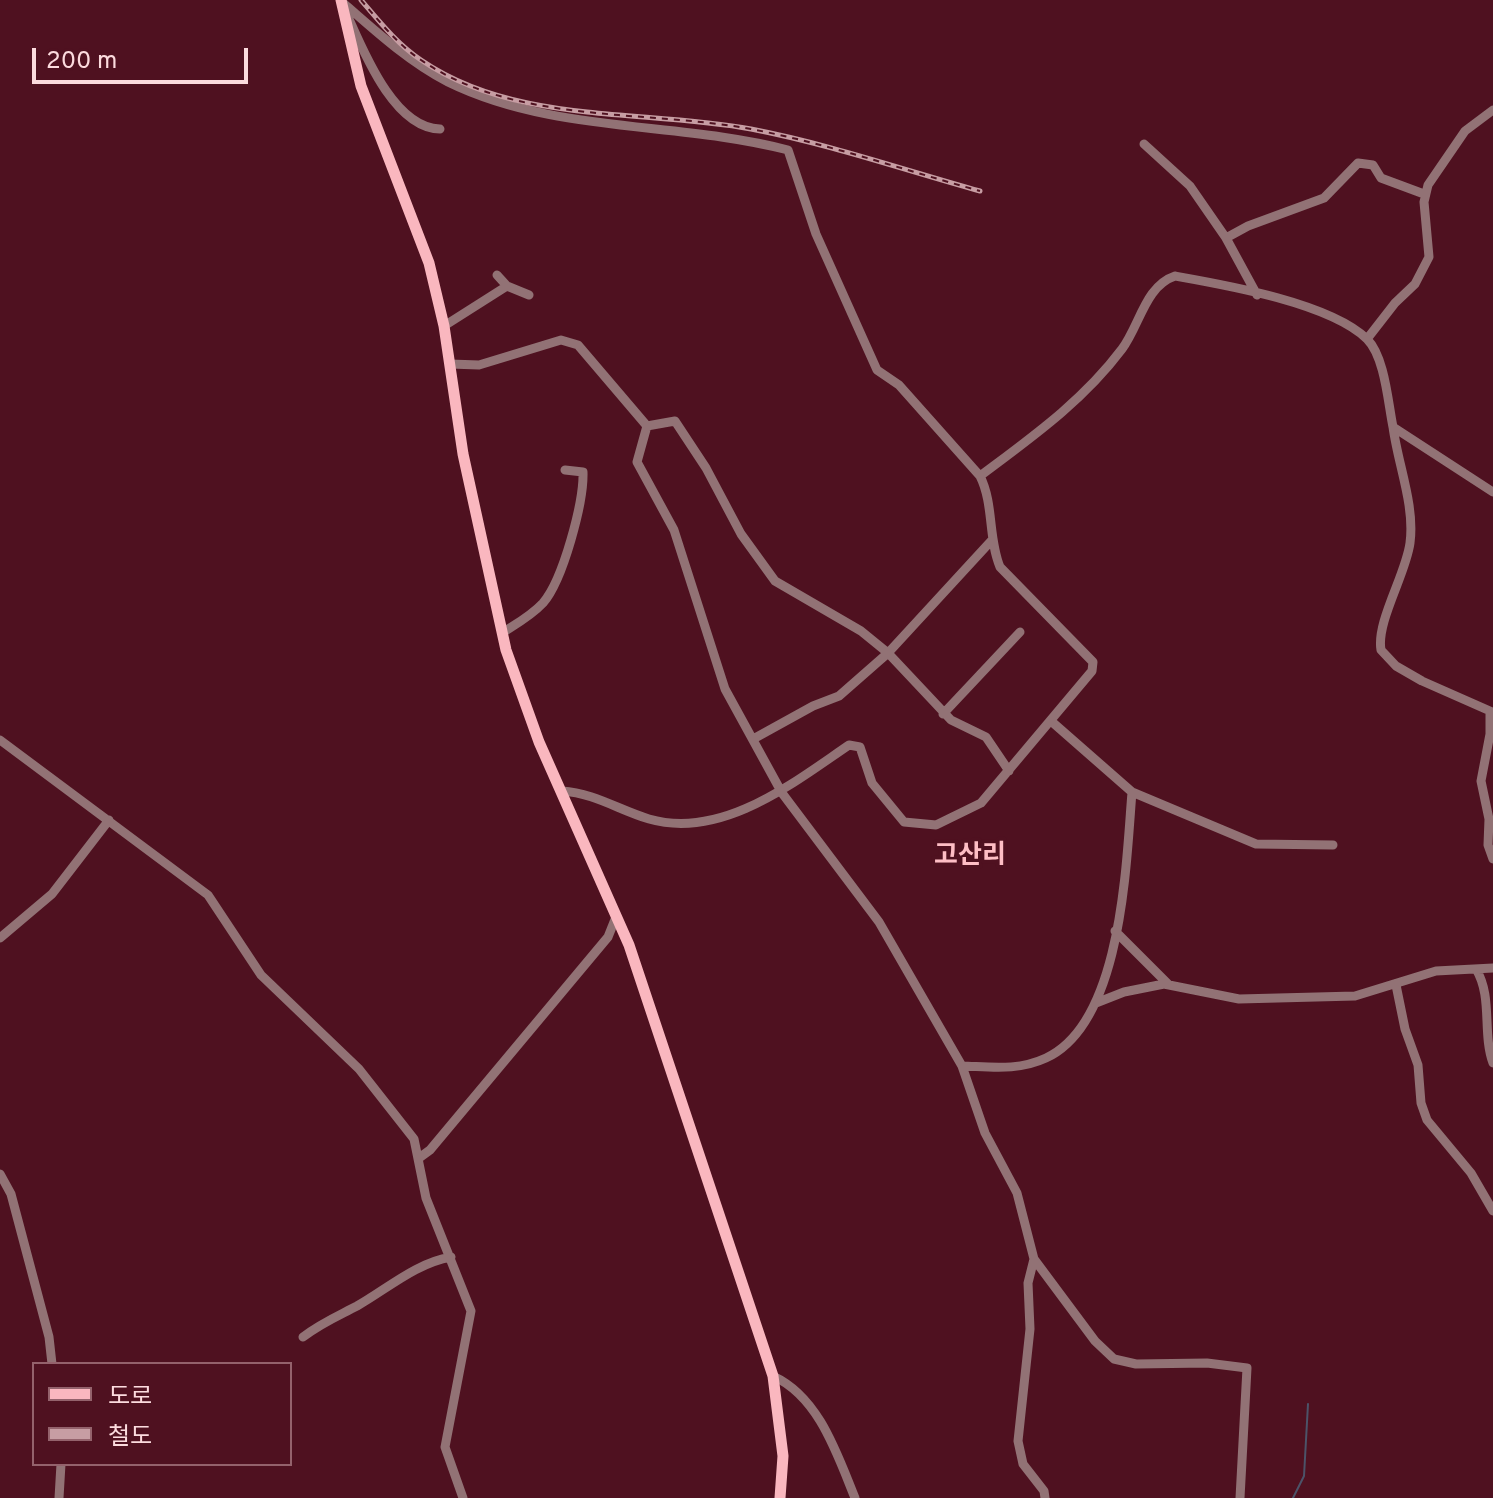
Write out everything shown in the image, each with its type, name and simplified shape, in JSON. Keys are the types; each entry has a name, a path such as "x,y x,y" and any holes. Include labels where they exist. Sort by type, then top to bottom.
{"main road":[{"path":"341,0 361,86 421,236 444,326 459,434 502,633 539,742 616,917 692,1129 773,1376 783,1456 780,1498"}],"street":[{"path":"341,0 377,77 408,118 425,128 440,129"},
{"path":"341,0 398,49 448,82 506,104 543,114 731,139 788,150 816,234 877,370 899,385 980,476 987,490 992,540 1000,567 1093,662 1092,671 981,803 936,825 904,822 872,783 860,747 855,744 849,745 782,793 723,817 677,822 652,820 583,792 562,791"},
{"path":"1367,339 1395,303 1415,284 1429,257 1424,194 1465,131 1493,110"},
{"path":"1144,144 1182,177 1226,238 1257,295"},
{"path":"1226,238 1248,226 1324,198 1358,163 1373,165 1385,180 1424,194"},
{"path":"497,275 507,286 529,295"},
{"path":"980,476 1034,436 1091,386 1137,328 1150,296 1161,282 1175,276 1313,308 1367,339 1383,374 1409,506 1411,540 1403,575 1382,630 1381,650 1396,666 1422,681 1490,711 1490,734 1481,781 1489,819 1488,845 1493,859"},
{"path":"444,326 507,286"},
{"path":"450,364 479,365 561,340 569,342 578,345 647,426"},
{"path":"647,426 675,421 686,434 723,505 775,581 861,631 888,653 943,714 986,737 1009,771"},
{"path":"647,426 638,454 639,468 674,530 725,689 755,738 782,793 879,922 962,1066 985,1133 1017,1193 1034,1259 1095,1341 1114,1359 1136,1364 1207,1363 1247,1368 1240,1498"},
{"path":"1393,427 1493,492"},
{"path":"502,633 544,602 557,580 584,493 583,472 565,470"},
{"path":"755,738 813,706 832,702 888,653 992,540"},
{"path":"943,714 1020,632"},
{"path":"1051,721 1132,792 1256,844 1333,845"},
{"path":"0,740 208,895 261,975 375,1088 414,1139 426,1198 471,1311 445,1447 463,1498"},
{"path":"962,1066 1002,1069 1046,1058 1083,1028 1096,1003 1115,931 1132,792"},
{"path":"0,938 52,894 109,820"},
{"path":"419,1158 430,1150 608,937 616,917"},
{"path":"1115,931 1168,984"},
{"path":"1096,1003 1124,992 1168,984 1222,998 1266,1001 1355,996 1436,971 1492,966"},
{"path":"1476,969 1486,994 1487,1042 1493,1063"},
{"path":"1396,985 1405,1029 1418,1065 1421,1103 1427,1120 1460,1158 1493,1211"},
{"path":"0,1174 11,1194 49,1337 52,1362"},
{"path":"303,1337 328,1318 357,1306 394,1281 451,1257"},
{"path":"1034,1259 1028,1283 1030,1329 1018,1441 1023,1464 1044,1491 1045,1498"},
{"path":"773,1376 793,1385 810,1407 836,1450 855,1498"},
{"path":"59,1498 61,1466"}],"waterway":[{"path":"1293,1498 1304,1476 1308,1404"}],"railway":[{"path":"361,0 412,54 458,81 497,95 581,111 751,129 838,150 980,191"}],"district":[{"name":"고산리","path":"970,858"}]}
